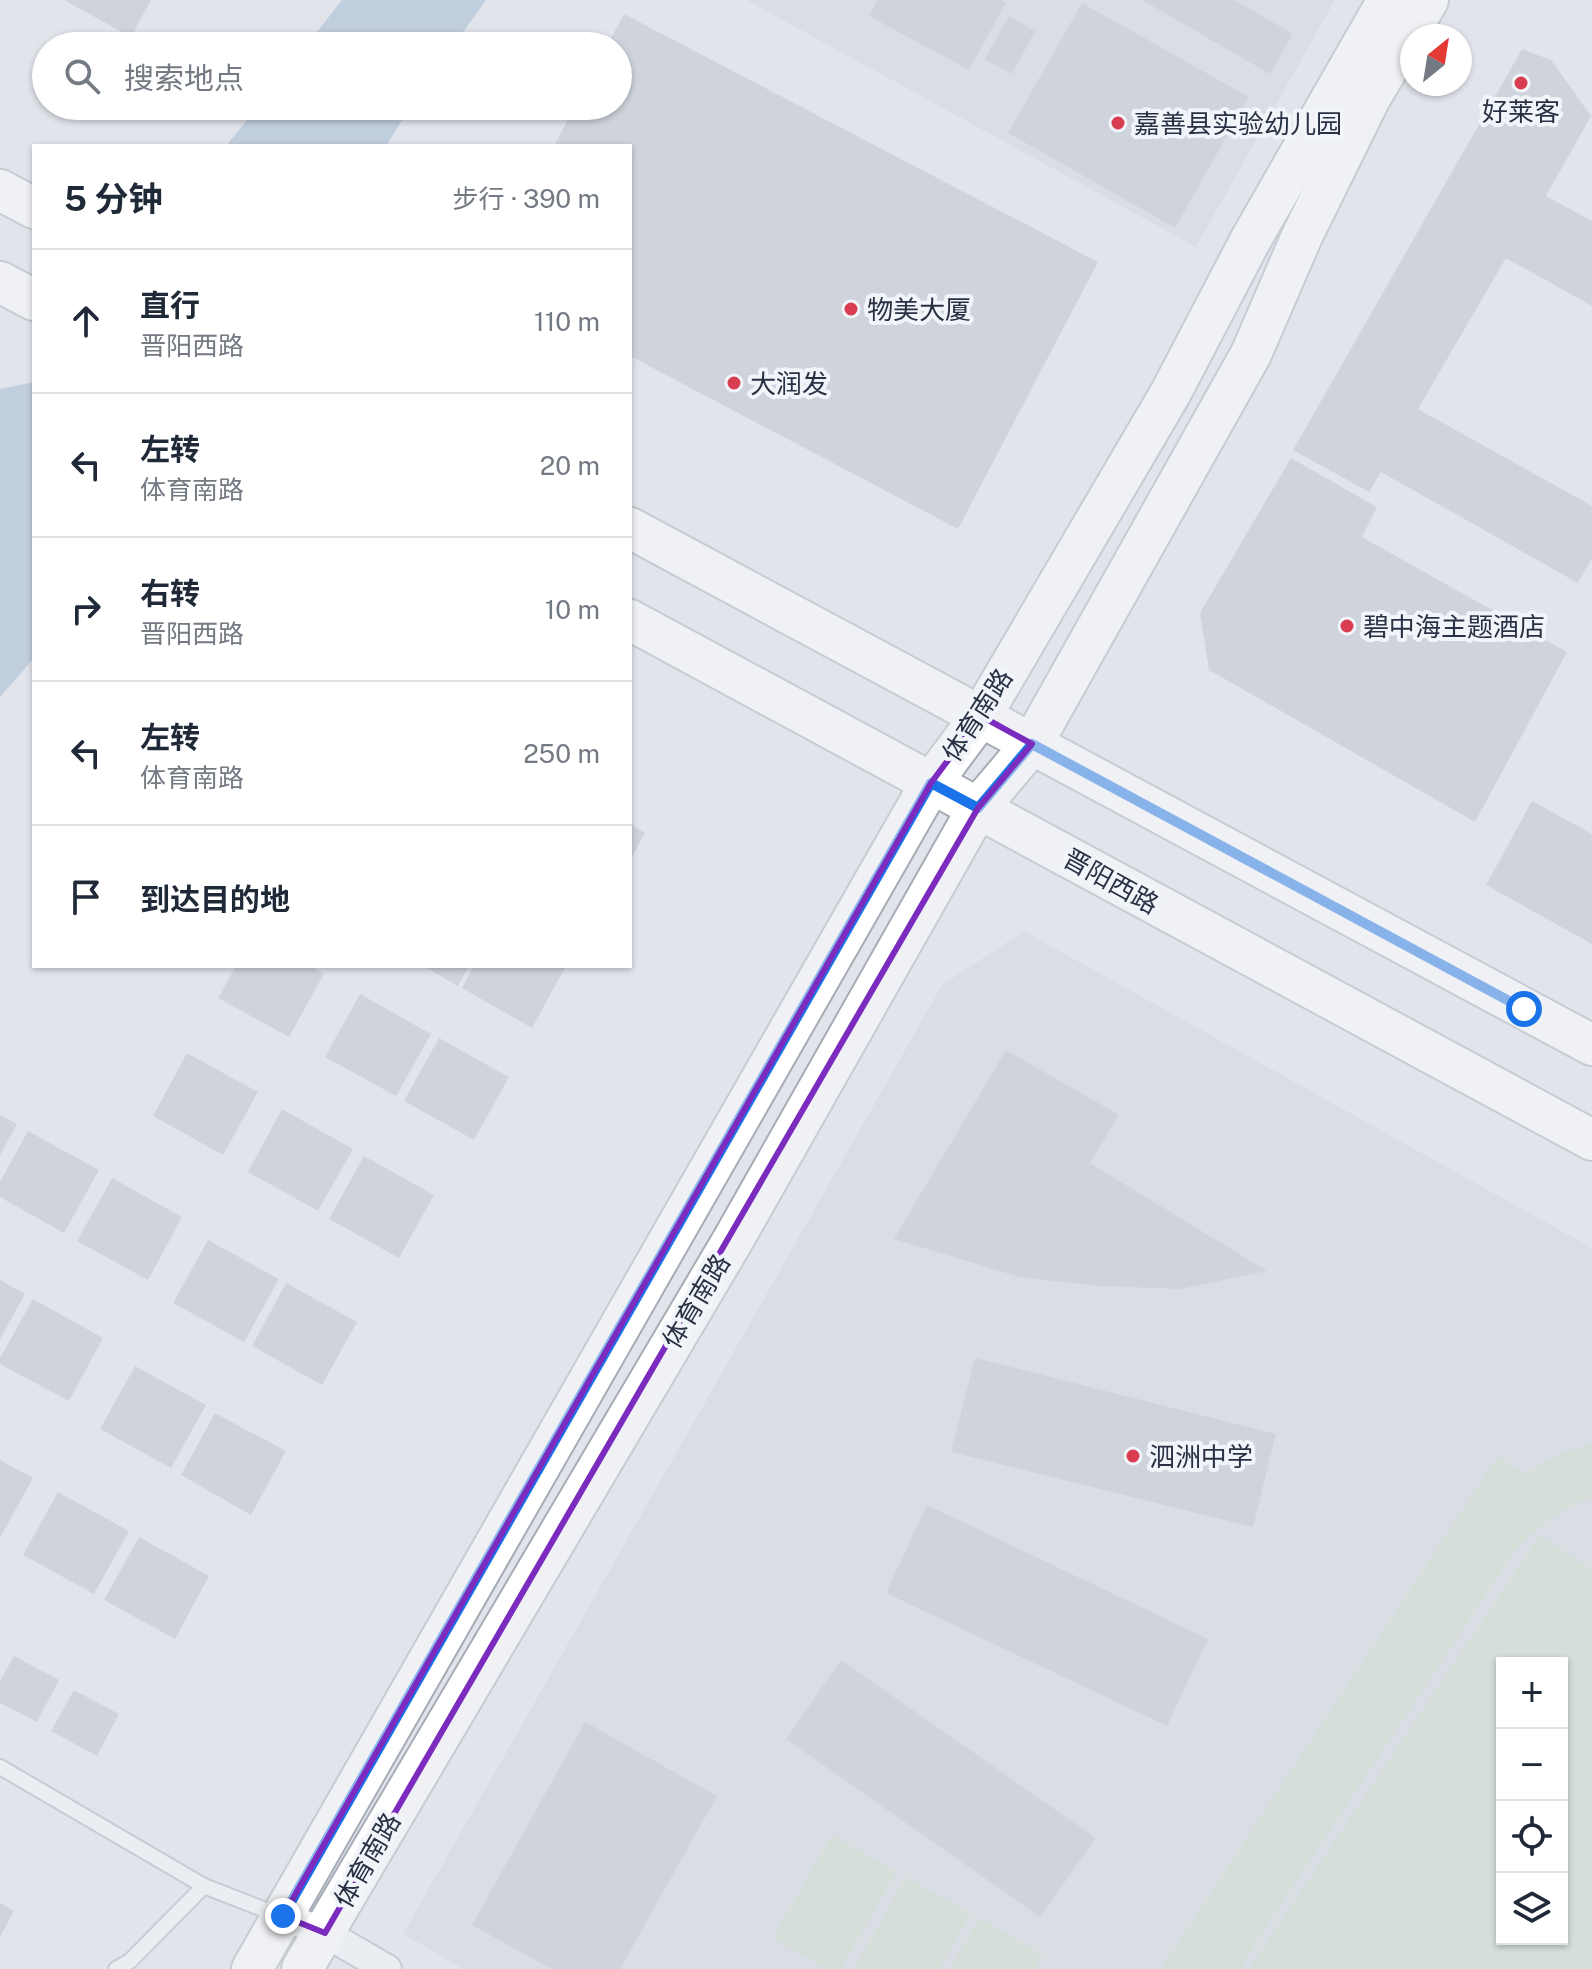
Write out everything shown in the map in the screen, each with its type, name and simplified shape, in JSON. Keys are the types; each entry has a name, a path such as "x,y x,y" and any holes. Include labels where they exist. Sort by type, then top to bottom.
{"main road":[{"name":"体育南路","path":"252,1969 931,783 981,716 1170,394 1250,241 1388,0"},
{"name":"体育南路","path":"302,1969 740,1226 978,808 1032,744 1251,354 1302,236 1363,112 1428,0"},
{"path":"0,282 32,299"},
{"path":"632,529 1592,1045"},
{"name":"晋阳西路","path":"632,621 1592,1140"}],"street":[{"path":"283,1916 325,1933 387,1969"}],"lane":[{"path":"0,1767 204,1886 283,1916"},
{"path":"116,1969 130,1961 204,1886"}],"highlighted area":[{"path":"981,716 1032,744 978,808 325,1933 283,1916 931,783"}],"shaded area":[{"name":"嘉善县实验幼儿园","path":"746,0 1335,0 1196,247"},
{"name":"泗洲中学","path":"1024,931 1592,1248 1592,1969 463,1969 403,1934 942,985"}],"green space":[{"path":"1592,1443 1592,1497 1550,1520 1514,1552 1241,1969 1161,1969 1498,1456 1525,1474 1557,1455"},
{"path":"1540,1535 1592,1570 1592,1969 1249,1969"},
{"path":"832,1835 896,1872 841,1969 827,1969 773,1938"},
{"path":"906,1877 971,1914 939,1969 854,1969"},
{"path":"979,1918 1043,1955 1035,1969 950,1969"}],"water":[{"path":"342,0 486,0 463,32 317,32"},
{"path":"247,120 402,120 387,144 228,144"},
{"path":"32,382 32,660 0,697 0,389"}],"building":[{"path":"64,0 151,0 134,32 122,32"},
{"path":"877,0 1001,0 1006,3 969,70 869,16"},
{"path":"1142,0 1234,0 1293,34 1270,74"},
{"path":"1082,3 1249,97 1175,228 1008,133"},
{"name":"物美大厦","path":"624,14 1098,262 958,529 632,357 632,144 555,144 568,120 632,120 632,32 614,32"},
{"path":"1009,16 1035,31 1012,74 985,59"},
{"path":"1522,49 1551,60 1591,116 1546,196 1592,221 1592,306 1506,258 1418,409 1592,506 1592,558 1578,583 1381,472 1369,492 1293,450"},
{"path":"1291,458 1377,507 1362,537 1567,652 1475,822 1209,670 1200,613"},
{"path":"1532,801 1592,834 1592,944 1486,885"},
{"path":"632,825 645,833 632,856"},
{"path":"235,968 314,968 324,974 289,1037 218,998"},
{"path":"426,968 468,968 458,986"},
{"path":"473,968 565,968 532,1028 462,988"},
{"path":"360,994 431,1034 396,1096 325,1057"},
{"path":"439,1038 509,1077 474,1140 404,1101"},
{"path":"1006,1050 1119,1115 1090,1163 1267,1271 1180,1289 1099,1286 1020,1277 894,1239"},
{"path":"187,1053 258,1092 223,1155 153,1116"},
{"path":"282,1109 353,1149 318,1211 248,1172"},
{"path":"0,1115 17,1124 0,1155"},
{"path":"28,1131 99,1170 64,1233 0,1197 0,1182"},
{"path":"364,1156 434,1195 399,1258 329,1219"},
{"path":"112,1178 182,1217 148,1280 77,1241"},
{"path":"208,1240 279,1279 244,1342 173,1303"},
{"path":"0,1280 25,1294 0,1339"},
{"path":"286,1283 357,1322 322,1385 252,1346"},
{"path":"33,1299 103,1338 69,1401 0,1364 0,1358"},
{"path":"975,1358 1276,1434 1253,1527 951,1452"},
{"path":"135,1366 206,1405 171,1468 100,1429"},
{"path":"215,1413 286,1451 251,1515 181,1475"},
{"path":"0,1460 33,1478 0,1538"},
{"path":"58,1492 129,1531 94,1594 23,1555"},
{"path":"927,1505 1208,1639 1167,1726 886,1593"},
{"path":"139,1537 209,1576 175,1639 104,1600"},
{"path":"14,1656 59,1680 37,1722 0,1703 0,1681"},
{"path":"841,1660 1096,1838 1040,1917 786,1739"},
{"path":"74,1690 119,1714 97,1756 51,1731"},
{"path":"585,1722 717,1796 620,1969 551,1969 472,1925"},
{"path":"0,1903 14,1911 0,1937"}],"place":[{"name":"好莱客","path":"1521,83"},
{"name":"嘉善县实验幼儿园","path":"1118,123"},
{"name":"物美大厦","path":"851,309"},
{"name":"大润发","path":"734,383"},
{"name":"碧中海主题酒店","path":"1347,626"},
{"name":"泗洲中学","path":"1133,1456"}],"route":[{"path":"283,1916 931,783 978,808 1032,744 1524,1009"}]}
